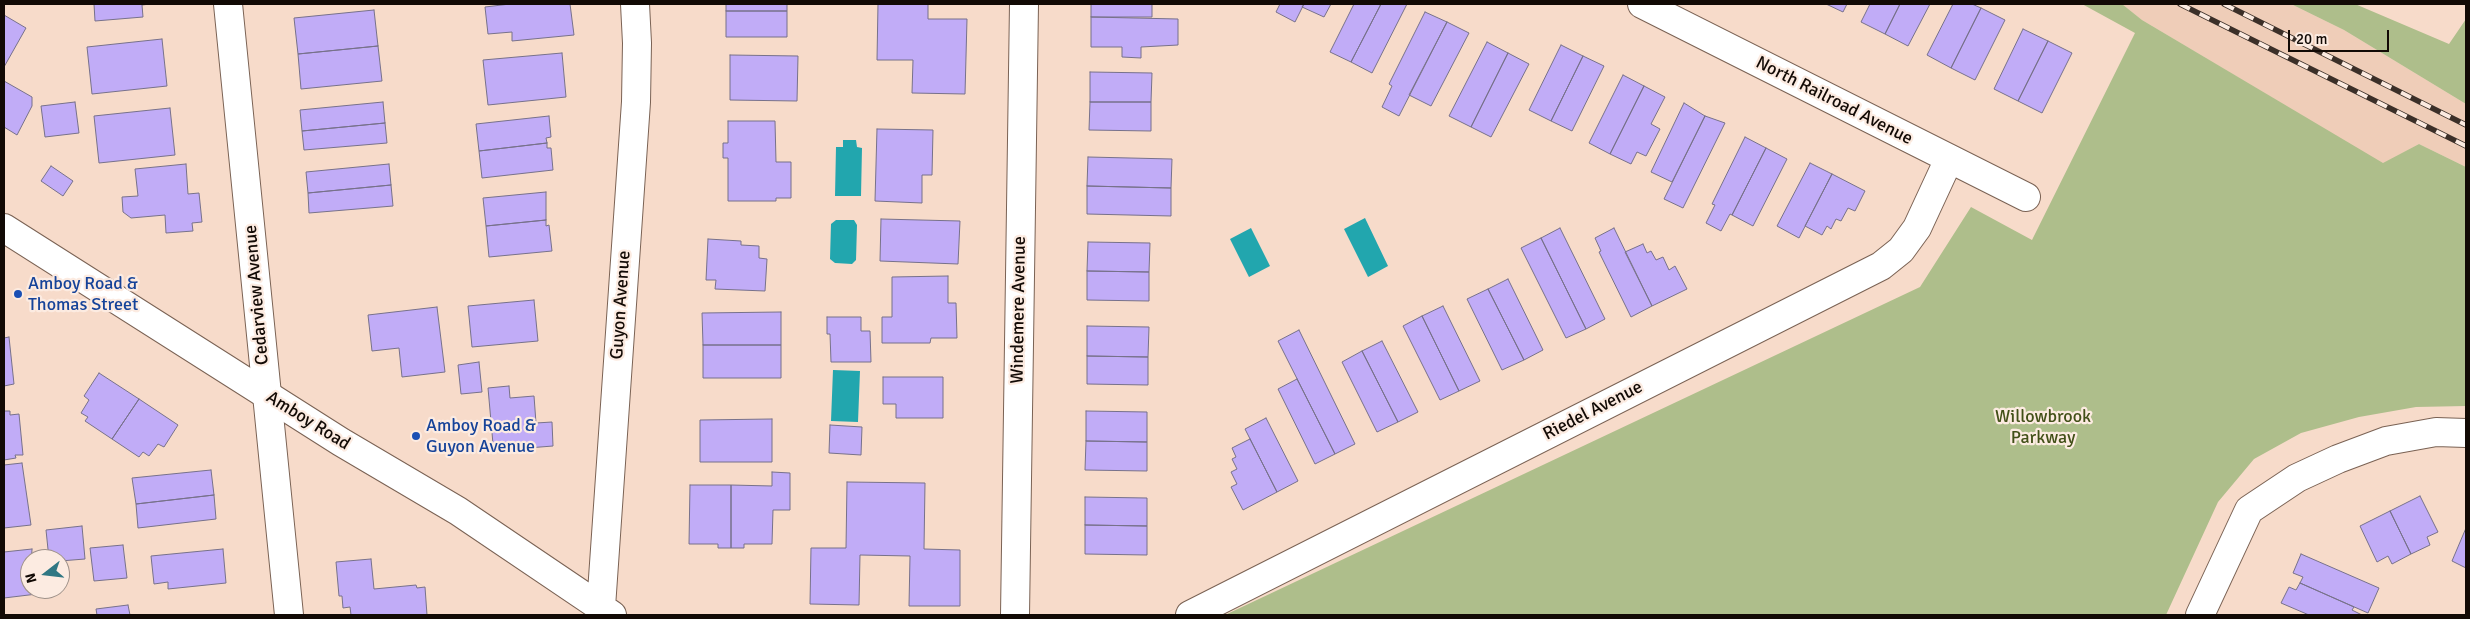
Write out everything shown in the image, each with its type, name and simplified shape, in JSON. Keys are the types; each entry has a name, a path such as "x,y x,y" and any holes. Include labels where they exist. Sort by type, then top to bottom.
{"street":[{"name":"Cedarview Avenue","path":"228,4 262,328 266,395 289,615"},
{"name":"Guyon Avenue","path":"606,611 636,102 638,43 635,4"},
{"name":"Windemere Avenue","path":"1015,615 1024,4"},
{"name":"North Railroad Avenue","path":"1642,4 2026,197"},
{"name":"Riedel Avenue","path":"1190,615 1881,266 1901,250 1917,228 1949,159"},
{"name":"Amboy Road","path":"4,228 266,395 458,511 606,611"},
{"path":"2200,615 2249,510 2297,478 2338,459 2386,441 2436,432 2466,433"}],"shaded area":[{"path":"2122,4 2291,4 2344,30 2466,104 2466,167 2419,144 2383,164 2142,20"}],"green space":[{"name":"Willowbrook Parkway","path":"2082,4 2122,4 2142,20 2383,163 2419,144 2466,167 2466,406 2416,407 2359,417 2301,433 2254,459 2218,502 2166,615 1225,615 1920,287 1971,207 2032,240 2135,33"},
{"path":"2291,4 2355,4 2449,44 2466,19 2466,104 2344,30"}],"water":[{"path":"843,140 856,140 857,147 862,148 861,196 835,196 836,147 843,147"},
{"path":"1365,218 1388,266 1368,277 1344,229"},
{"path":"836,220 854,220 857,225 856,260 852,264 835,263 830,259 831,224"},
{"path":"1251,228 1270,266 1249,277 1230,239"},
{"path":"833,370 860,371 858,422 831,421"}],"building":[{"path":"94,4 150,4 142,5 143,17 95,21"},
{"path":"510,4 570,4 574,35 512,41 512,32 488,34 485,7"},
{"path":"726,4 787,4 787,11 726,11"},
{"path":"878,4 928,4 928,19 967,19 965,94 912,93 913,60 877,60"},
{"path":"1091,4 1152,4 1152,17 1091,17"},
{"path":"1280,4 1304,4 1295,22 1276,12"},
{"path":"1304,4 1331,4 1324,17 1302,7"},
{"path":"1354,4 1381,4 1351,62 1330,52"},
{"path":"1381,4 1407,4 1372,73 1351,62"},
{"path":"1826,4 1847,4 1843,12"},
{"path":"1870,4 1900,4 1885,34 1861,22"},
{"path":"1900,4 1930,4 1908,46 1885,34"},
{"path":"1953,4 1972,4 1981,8 1951,68 1927,55"},
{"path":"1981,8 2005,20 1975,80 1951,68"},
{"path":"374,10 378,46 298,54 294,18"},
{"path":"726,11 787,11 787,37 726,37"},
{"path":"1425,12 1447,22 1399,116 1382,107 1392,86 1389,84"},
{"path":"4,15 26,28 4,67"},
{"path":"1091,17 1178,19 1178,45 1141,47 1141,58 1122,57 1122,47 1091,47"},
{"path":"1447,22 1469,33 1431,106 1409,95"},
{"path":"2023,29 2048,41 2018,101 1994,89"},
{"path":"162,39 167,86 92,94 87,47"},
{"path":"2048,41 2072,53 2042,113 2018,101"},
{"path":"1487,42 1508,53 1471,127 1449,116"},
{"path":"1561,45 1583,56 1551,121 1529,110"},
{"path":"378,46 382,81 301,89 298,54"},
{"path":"562,53 566,97 488,105 483,60"},
{"path":"1508,53 1529,64 1491,137 1471,127"},
{"path":"730,55 798,56 797,101 730,100"},
{"path":"1583,56 1604,66 1572,131 1551,121"},
{"path":"1090,72 1152,73 1151,102 1090,102"},
{"path":"1623,75 1644,86 1610,154 1589,143"},
{"path":"4,81 32,97 32,106 17,135 4,127"},
{"path":"1644,86 1665,97 1651,124 1660,129 1646,156 1637,152 1631,164 1610,154"},
{"path":"75,102 79,133 45,137 41,106"},
{"path":"383,102 385,123 302,131 300,110"},
{"path":"1090,102 1151,102 1151,131 1089,130"},
{"path":"1684,103 1705,116 1672,182 1651,172"},
{"path":"170,108 175,155 99,163 94,116"},
{"path":"549,116 551,137 546,138 547,143 479,151 476,124"},
{"path":"1705,116 1725,123 1683,208 1664,199"},
{"path":"728,121 775,121 776,162 791,162 791,198 776,198 776,201 728,201 728,158 723,158 723,143 728,143"},
{"path":"385,123 387,143 304,150 302,131"},
{"path":"877,129 933,130 932,175 922,175 922,203 875,201"},
{"path":"1745,137 1766,148 1732,215 1730,214 1721,231 1706,223 1715,205 1712,204"},
{"path":"547,143 547,148 551,148 553,170 482,178 479,151"},
{"path":"1766,148 1787,159 1753,226 1732,215"},
{"path":"1088,157 1172,159 1171,188 1087,186"},
{"path":"1810,163 1832,174 1799,238 1777,226"},
{"path":"186,164 188,194 199,193 202,222 192,223 193,231 166,233 165,215 131,218 123,212 122,197 138,196 135,169"},
{"path":"389,164 391,185 308,193 306,172"},
{"path":"51,166 73,181 63,196 41,181"},
{"path":"1832,174 1865,191 1855,211 1848,208 1841,221 1836,219 1831,229 1827,226 1822,235 1805,226"},
{"path":"391,185 393,206 309,213 308,193"},
{"path":"1087,186 1171,188 1171,216 1087,214"},
{"path":"546,192 546,220 486,226 483,198"},
{"path":"881,219 960,221 958,264 880,261"},
{"path":"546,220 546,226 549,225 552,251 489,257 486,226"},
{"path":"1560,228 1605,319 1586,329 1541,238"},
{"path":"1614,228 1652,306 1631,317 1599,252 1601,251 1595,238"},
{"path":"1541,238 1586,329 1566,338 1521,248"},
{"path":"708,239 741,241 741,245 759,246 759,258 767,259 765,291 715,289 716,280 706,280"},
{"path":"1088,242 1150,243 1149,272 1087,271"},
{"path":"1643,244 1647,253 1651,251 1656,260 1663,257 1669,270 1675,266 1687,289 1652,306 1625,252"},
{"path":"1087,271 1149,272 1149,301 1087,300"},
{"path":"948,276 948,303 956,303 957,338 931,338 930,343 882,343 882,317 892,317 892,277"},
{"path":"1508,279 1543,350 1524,360 1488,289"},
{"path":"1488,289 1524,360 1502,370 1467,299"},
{"path":"534,300 538,341 472,347 468,306"},
{"path":"1443,306 1480,381 1459,391 1422,316"},
{"path":"437,307 445,372 402,377 399,348 372,351 368,315"},
{"path":"781,312 781,345 703,345 702,313"},
{"path":"1422,316 1459,391 1440,400 1403,326"},
{"path":"827,317 861,317 861,331 870,331 871,362 831,362 830,334 827,334"},
{"path":"1087,326 1149,327 1148,357 1087,356"},
{"path":"1299,330 1355,444 1335,454 1278,341"},
{"path":"9,337 14,384 4,386 4,338"},
{"path":"1382,341 1418,412 1398,422 1362,351"},
{"path":"703,345 781,345 781,378 703,378"},
{"path":"1362,351 1398,422 1377,432 1342,362"},
{"path":"1087,356 1148,357 1148,385 1087,384"},
{"path":"479,362 482,392 461,394 458,365"},
{"path":"99,373 139,399 112,439 85,421 88,417 81,413 89,400 84,396"},
{"path":"883,377 943,377 943,418 896,418 896,404 883,404"},
{"path":"1297,379 1335,454 1315,464 1278,389"},
{"path":"509,386 510,398 534,396 536,423 552,422 553,446 515,449 515,442 493,444 488,388"},
{"path":"139,399 178,425 164,447 158,444 149,456 143,452 139,457 112,439"},
{"path":"4,411 10,411 10,415 19,414 23,455 15,455 16,458 4,460"},
{"path":"1086,411 1147,412 1147,442 1086,441"},
{"path":"1266,418 1298,481 1277,492 1245,429"},
{"path":"772,419 772,462 700,462 700,420"},
{"path":"830,425 862,427 861,455 829,453"},
{"path":"1250,439 1277,492 1243,510 1231,487 1237,484 1231,472 1237,469 1232,459 1236,457 1232,448"},
{"path":"1086,441 1147,442 1147,471 1085,470"},
{"path":"22,463 31,525 4,528 4,465"},
{"path":"211,470 214,495 136,504 132,478"},
{"path":"772,472 790,473 790,510 773,510 772,544 744,544 744,548 731,548 731,485 772,486"},
{"path":"847,482 925,483 924,549 960,550 960,606 909,606 910,556 860,555 859,605 810,604 811,548 846,548"},
{"path":"690,485 731,485 731,548 718,548 718,544 689,544"},
{"path":"214,495 216,519 138,528 136,504"},
{"path":"2420,496 2438,532 2427,537 2430,545 2411,554 2390,511"},
{"path":"1085,497 1147,498 1147,526 1085,525"},
{"path":"2390,511 2411,554 2392,564 2388,556 2377,562 2360,526"},
{"path":"1085,525 1147,526 1147,555 1085,554"},
{"path":"82,526 85,559 70,560 70,549 48,549 46,530"},
{"path":"2466,528 2466,568 2452,561"},
{"path":"123,545 127,578 94,581 90,548"},
{"path":"223,549 226,583 168,589 168,582 154,584 151,556"},
{"path":"20,550 20,596 4,598 4,552"},
{"path":"2301,554 2379,588 2368,613 2300,583 2303,577 2293,573"},
{"path":"371,559 374,589 416,585 417,588 425,587 427,615 351,615 350,607 343,608 342,596 339,596 336,562"},
{"path":"2300,583 2354,607 2352,610 2362,615 2309,615 2281,603 2289,587 2296,590"},
{"path":"128,605 130,615 97,615 96,609"}],"railway":[{"path":"2180,4 2466,146"},
{"path":"2224,4 2466,125"}],"place":[{"name":"Amboy Road & Thomas Street","path":"18,294"},
{"name":"Amboy Road & Guyon Avenue","path":"416,436"}]}
